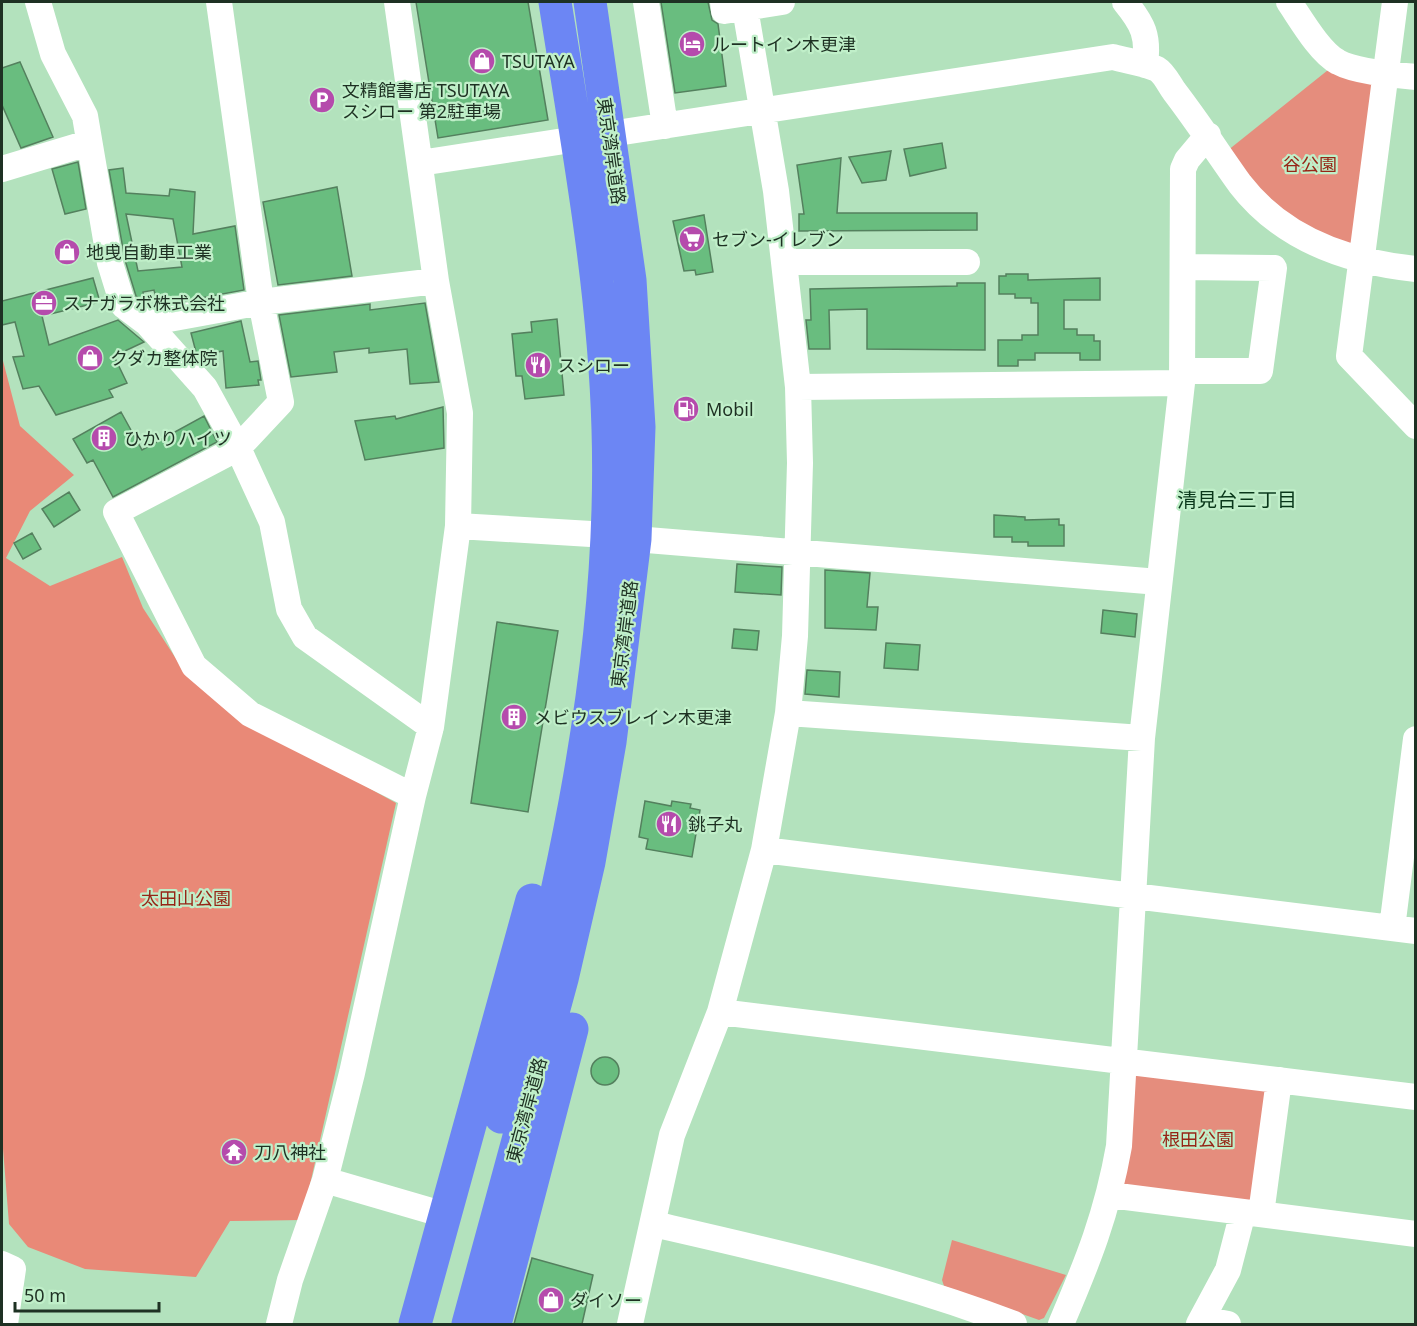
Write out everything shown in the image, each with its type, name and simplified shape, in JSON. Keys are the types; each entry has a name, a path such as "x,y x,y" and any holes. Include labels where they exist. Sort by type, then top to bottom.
{"highway":[{"name":"東京湾岸道路","path":"468,1324 562,978 589,862 614,619 608,431 598,284 555,2"},
{"name":"東京湾岸道路","path":"445,1324 510,1084 564,857 585,740 635,539 639,427 630,280 590,2"},
{"path":"415,1324 544,855 582,616 593,501 608,431"},
{"path":"495,1324 584,982 612,863 632,742 646,619 648,572 635,539"}],"street":[{"path":"38,2 53,54 85,116 110,263 123,305 147,323 205,388 238,447 272,522 289,609 304,637 431,727"},
{"path":"219,2 261,302 281,402 238,447 116,512 194,666 250,714 413,796"},
{"path":"279,1324 290,1280 325,1180 370,998 413,796 431,727 458,526 460,413 436,281 397,2"},
{"path":"646,2 665,126"},
{"path":"630,1324 672,1135 720,1012 764,850 788,713 799,554 798,387 786,262 762,111 737,4 782,2"},
{"path":"1125,2 1142,22 1148,47 1145,65"},
{"path":"1289,2 1313,36 1338,62 1384,74 1416,77"},
{"path":"1395,2 1349,356 1416,426"},
{"path":"420,163 1113,57 1160,70 1208,135 1241,185 1271,217 1330,252 1362,262 1416,269"},
{"path":"1060,1324 1093,1251 1110,1195 1119,1146 1142,738 1182,377 1183,170 1187,160 1208,135"},
{"path":"2,169 88,143"},
{"path":"786,262 967,262"},
{"path":"798,387 1182,377 1260,371 1274,268 1183,267"},
{"path":"147,323 261,302 436,281"},
{"path":"458,526 591,534"},
{"path":"635,539 1159,582"},
{"path":"788,713 1142,738"},
{"path":"764,850 1404,929 1416,739"},
{"path":"720,1012 1416,1097"},
{"path":"1228,1324 1201,1322 1228,1270 1252,1213 1279,1080"},
{"path":"325,1180 445,1215"},
{"path":"1110,1195 1416,1234"},
{"path":"653,1224 806,1259 912,1289 1014,1324"},
{"path":"2,1264 13,1269 5,1324"}],"green space":[{"name":"谷公園","path":"1338,62 1384,74 1362,262 1330,252 1222,155"},
{"name":"太田山公園","path":"2,357 20,426 74,475 30,511 6,558 50,586 122,557 143,608 186,674 246,720 396,803 302,1220 230,1221 196,1277 85,1269 28,1247 9,1224 2,1136"},
{"name":"根田公園","path":"1127,1065 1273,1085 1258,1210 1116,1192"},
{"path":"952,1240 1066,1275 1044,1318 1039,1320 944,1286 942,1280"}],"building":[{"name":"TSUTAYA","path":"416,2 528,2 548,120 438,138"},
{"name":"ルートイン木更津","path":"661,2 708,2 712,20 718,24 726,86 675,93"},
{"path":"20,62 53,137 21,148 2,105 2,68"},
{"path":"942,143 946,168 910,176 904,149"},
{"path":"891,151 886,180 862,183 849,157"},
{"path":"841,158 837,213 977,213 977,230 799,231 799,214 804,214 797,165"},
{"path":"78,162 86,209 65,214 52,169"},
{"path":"123,168 126,193 169,196 170,189 195,192 193,234 235,226 244,290 158,306 154,290 143,292 145,302 136,296 125,260 109,170","holes":["126,214 173,219 182,267 138,271"]},
{"path":"337,187 352,276 278,285 263,202"},
{"name":"セブン-イレブン","path":"704,215 713,272 696,275 695,270 684,271 673,221"},
{"path":"1006,274 1028,274 1028,280 1100,278 1100,300 1064,300 1064,329 1077,329 1077,335 1094,335 1094,341 1100,341 1100,360 1080,360 1080,353 1035,353 1035,360 1018,360 1018,366 998,366 998,340 1022,340 1022,335 1038,335 1038,303 1031,303 1031,298 1015,298 1015,294 999,294 999,276 1006,276"},
{"path":"93,278 100,302 42,316 49,345 118,320 144,342 114,356 127,383 109,390 113,397 56,415 39,386 23,389 13,357 24,356 15,322 2,325 2,301"},
{"path":"957,283 985,283 985,350 867,349 867,309 829,310 830,349 809,349 806,320 811,320 810,289 957,286"},
{"path":"425,303 439,382 410,384 407,349 369,353 369,348 334,352 337,372 291,377 279,315 370,304 370,310"},
{"name":"スシロー","path":"557,319 564,395 525,399 522,376 516,376 512,334 532,332 531,322"},
{"path":"241,321 250,362 258,361 261,380 258,380 259,385 226,388 223,351 197,356 191,333"},
{"path":"443,407 444,448 365,460 355,421 395,416 396,419"},
{"path":"121,412 142,450 204,416 217,442 113,497 93,460 87,463 73,439"},
{"path":"69,492 80,510 54,527 42,509"},
{"path":"994,515 1025,517 1025,520 1059,519 1059,525 1064,525 1064,546 1028,546 1028,542 1012,542 1012,537 994,537"},
{"path":"32,533 41,549 23,559 14,543"},
{"path":"737,564 782,567 781,595 735,592"},
{"path":"825,570 870,573 867,607 878,607 876,630 825,628"},
{"path":"1103,610 1137,614 1135,637 1101,633"},
{"name":"メビウスブレイン木更津","path":"497,622 558,631 528,812 471,803"},
{"path":"734,629 759,631 757,650 732,648"},
{"path":"886,643 920,645 918,670 884,668"},
{"path":"807,670 840,672 839,697 805,694"},
{"name":"銚子丸","path":"645,801 671,806 672,801 691,804 690,808 700,810 692,857 646,849 648,839 639,837"},
{"path":"605,1057 615,1061 619,1071 615,1081 605,1085 595,1081 591,1071 595,1061"},
{"name":"ダイソー","path":"532,1258 593,1275 582,1324 514,1324"}],"place":[{"name":"ルートイン木更津","path":"692,44"},
{"name":"TSUTAYA","path":"482,61"},
{"name":"文精館書店 TSUTAYA スシロー 第2駐車場","path":"322,100"},
{"name":"セブン-イレブン","path":"692,239"},
{"name":"地曵自動車工業","path":"67,252"},
{"name":"スナガラボ株式会社","path":"44,303"},
{"name":"クダカ整体院","path":"90,358"},
{"name":"スシロー","path":"538,365"},
{"name":"Mobil","path":"686,409"},
{"name":"ひかりハイツ","path":"104,438"},
{"name":"メビウスブレイン木更津","path":"514,717"},
{"name":"銚子丸","path":"669,824"},
{"name":"刀八神社","path":"234,1152"},
{"name":"ダイソー","path":"551,1300"}],"district":[{"name":"清見台三丁目","path":"1237,499"}]}
